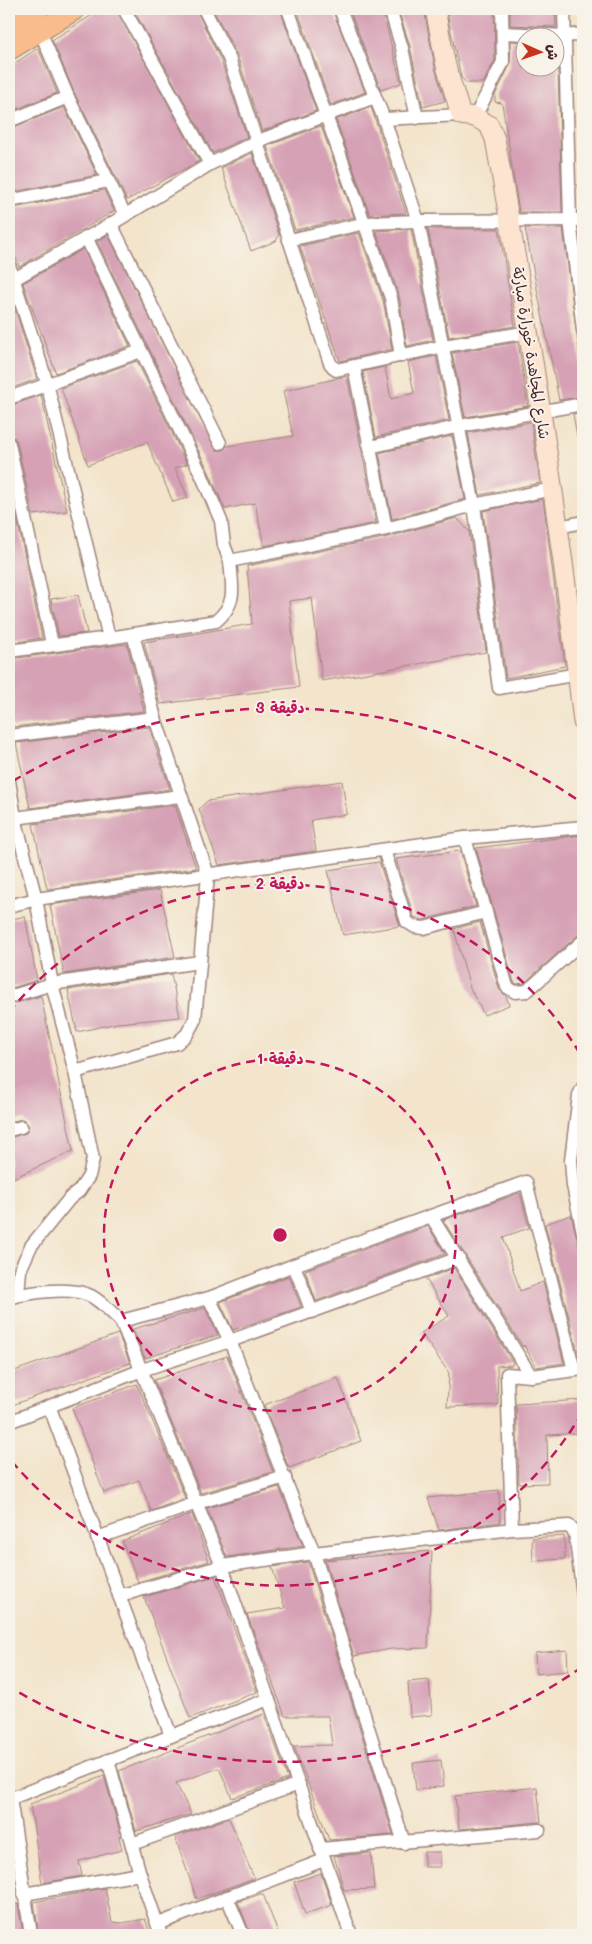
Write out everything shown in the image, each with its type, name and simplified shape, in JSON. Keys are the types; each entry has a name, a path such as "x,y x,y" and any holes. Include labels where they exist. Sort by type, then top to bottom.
{"main road":[{"path":"11,21 39,9"},
{"path":"9,50 76,9"}],"street":[{"path":"124,9 210,164"},
{"path":"204,9 229,58 330,362 336,370 444,346 529,332"},
{"path":"288,9 391,298 401,356"},
{"path":"340,9 384,119 418,221 460,426 474,505 499,688 578,674"},
{"path":"390,9 402,48 417,118"},
{"path":"435,9 446,66 468,116"},
{"path":"468,116 503,62 504,33 502,9"},
{"path":"564,9 570,220 583,330"},
{"path":"40,30 68,97 125,215"},
{"path":"504,33 566,36 583,34"},
{"path":"9,121 68,97"},
{"path":"11,280 111,224 210,164 258,141 375,97"},
{"path":"384,119 468,116"},
{"name":"شارع المجاهدة خورارة مباركة","path":"468,116 489,124 495,139 529,332 559,527 583,722"},
{"path":"9,201 108,181"},
{"path":"289,240 366,224 418,221 583,220"},
{"path":"111,224 220,442"},
{"path":"9,651 216,621 227,612 233,597 230,561 224,545 221,521 202,476 86,238"},
{"path":"9,265 11,280 47,383 109,638"},
{"path":"9,398 141,351"},
{"path":"354,367 386,529"},
{"path":"370,447 460,426 583,404"},
{"path":"9,444 52,644"},
{"path":"230,561 386,529 474,505 553,488"},
{"path":"559,527 583,522"},
{"path":"75,1072 177,1043 187,1034 195,1019 208,876 155,718 133,634"},
{"path":"9,736 155,718"},
{"path":"9,781 15,818 36,899 52,984 75,1072 93,1159 89,1176 79,1191 70,1198 31,1246 20,1270 14,1297 66,1291 80,1292 99,1302 121,1321 222,1566 351,1935"},
{"path":"15,818 180,796"},
{"path":"9,906 36,899 465,838 583,827"},
{"path":"465,838 507,987 515,992 527,991 583,941"},
{"path":"384,850 407,922 415,927 424,928 486,912"},
{"path":"9,996 52,984 199,962"},
{"path":"583,1087 579,1095 571,1160 573,1186 583,1232"},
{"path":"121,1321 209,1298 294,1265 526,1182 579,1370 531,1376 507,1374 512,1530"},
{"path":"431,1216 531,1376"},
{"path":"9,1422 50,1408 142,1370 312,1312 458,1258"},
{"path":"294,1265 312,1312"},
{"path":"209,1298 230,1341 314,1553 404,1844"},
{"path":"50,1408 171,1736"},
{"path":"97,1538 197,1502 285,1477"},
{"path":"119,1596 222,1566 314,1553 512,1530 569,1526 575,1532 583,1595"},
{"path":"31,1935 9,1799 269,1699"},
{"path":"108,1760 140,1874 159,1930 322,1854 539,1830"},
{"path":"132,1844 299,1784"},
{"path":"24,1894 140,1874"},
{"path":"227,1898 243,1935"}],"building":[{"path":"102,9 116,9 199,161 127,200 75,94 52,40"},
{"path":"133,9 196,9 221,61 247,137 213,153"},
{"path":"213,9 280,9 316,111 262,131 237,55"},
{"path":"297,9 332,9 365,92 331,105"},
{"path":"349,9 382,9 401,83 381,90"},
{"path":"398,9 424,9 435,68 445,101 423,107 410,46"},
{"path":"446,9 494,9 495,60 483,83 466,83 461,77"},
{"path":"510,9 555,9 556,27 510,25"},
{"path":"511,41 514,41 514,78 558,78 562,212 519,212 502,103 495,102 495,95 510,65"},
{"path":"38,48 57,93 9,112 9,67"},
{"path":"64,107 97,175 9,193 9,129"},
{"path":"371,107 406,213 370,215 336,120"},
{"path":"321,126 354,217 295,230 267,146"},
{"path":"252,153 279,235 276,241 251,251 221,168"},
{"path":"104,190 114,211 19,267 9,237 9,209"},
{"path":"525,228 563,228 583,382 583,396 559,400"},
{"path":"411,229 433,340 407,346 399,295 376,231"},
{"path":"428,229 499,229 515,326 449,337"},
{"path":"359,233 383,300 392,349 340,361 300,246"},
{"path":"108,235 216,450 223,450 227,446 293,436 283,391 347,376 376,523 264,546 255,503 225,509 209,472 97,241"},
{"path":"83,249 130,346 56,373 23,283"},
{"path":"9,291 37,379 9,389"},
{"path":"518,342 528,406 465,417 452,353"},
{"path":"436,356 449,420 376,437 363,372 385,367 391,399 414,393 408,362"},
{"path":"137,361 187,464 175,468 188,498 173,502 147,442 88,465 61,388"},
{"path":"41,395 67,511 33,515 17,442 15,438 9,436 9,406"},
{"path":"583,412 583,436 577,436 573,414"},
{"path":"531,422 540,483 480,495 468,433"},
{"path":"452,436 465,499 392,519 379,453"},
{"path":"9,481 42,638 9,643"},
{"path":"543,499 565,666 506,678 483,511"},
{"path":"457,518 469,531 486,652 322,681 312,598 289,601 299,687 160,704 144,642 252,624 247,566 388,537"},
{"path":"78,595 87,633 59,636 51,599"},
{"path":"127,644 144,711 13,727 9,709 9,659"},
{"path":"149,727 170,789 30,808 16,743"},
{"path":"342,781 347,814 311,820 316,851 219,865 199,809 207,801"},
{"path":"175,805 196,868 47,889 33,824"},
{"path":"582,835 583,933 578,935 524,983 517,984 514,982 476,848"},
{"path":"460,851 476,906 423,920 414,917 396,859"},
{"path":"379,862 400,926 343,935 328,870"},
{"path":"160,890 175,957 64,974 50,905"},
{"path":"25,916 37,980 9,989 9,920"},
{"path":"480,922 499,989 506,996 509,1005 484,1015 470,988 454,929"},
{"path":"171,974 180,1017 118,1023 77,1032 68,990"},
{"path":"41,996 73,1151 9,1180 9,1138 26,1133 29,1126 23,1119 9,1122 9,1005"},
{"path":"520,1193 529,1228 503,1237 520,1291 543,1282 564,1363 536,1367 524,1345 523,1347 443,1220"},
{"path":"571,1215 583,1261 583,1360 580,1360 545,1224"},
{"path":"428,1226 445,1254 316,1301 305,1270"},
{"path":"454,1268 513,1363 512,1365 497,1366 498,1405 447,1407 449,1373 421,1333 449,1316 426,1279"},
{"path":"289,1276 301,1307 233,1330 220,1302"},
{"path":"205,1308 218,1335 145,1358 133,1329"},
{"path":"118,1334 130,1363 9,1406 9,1373"},
{"path":"227,1356 273,1472 201,1493 154,1380"},
{"path":"338,1378 361,1441 289,1468 264,1405"},
{"path":"137,1384 185,1498 151,1511 139,1480 104,1493 72,1408"},
{"path":"583,1400 583,1433 547,1435 548,1483 519,1484 516,1404"},
{"path":"279,1487 303,1546 227,1557 207,1508"},
{"path":"499,1490 500,1522 439,1530 428,1498"},
{"path":"192,1514 209,1561 138,1582 122,1541"},
{"path":"564,1536 565,1559 533,1561 532,1538"},
{"path":"432,1551 428,1648 391,1649 354,1656 325,1560"},
{"path":"308,1562 393,1835 329,1840 294,1746 332,1745 328,1716 285,1716 247,1614 285,1608 272,1567"},
{"path":"215,1576 257,1692 190,1718 144,1597"},
{"path":"567,1650 568,1671 536,1674 535,1653"},
{"path":"429,1680 432,1715 410,1717 408,1682"},
{"path":"264,1714 288,1779 232,1798 219,1768 176,1783 191,1814 136,1831 119,1771"},
{"path":"441,1760 444,1786 416,1790 413,1763"},
{"path":"104,1776 121,1836 119,1837 122,1850 79,1861 82,1876 42,1883 30,1804"},
{"path":"537,1787 541,1822 459,1829 455,1796"},
{"path":"229,1818 254,1878 197,1899 175,1837"},
{"path":"424,1852 440,1852 440,1867 424,1867"},
{"path":"371,1853 374,1889 344,1890 334,1856"},
{"path":"321,1873 332,1905 305,1914 294,1882"},
{"path":"105,1888 112,1922 122,1923 145,1919 151,1935 39,1935 34,1902"},
{"path":"263,1894 279,1935 251,1935 238,1902"},
{"path":"18,1904 23,1935 9,1935 9,1906"}]}
